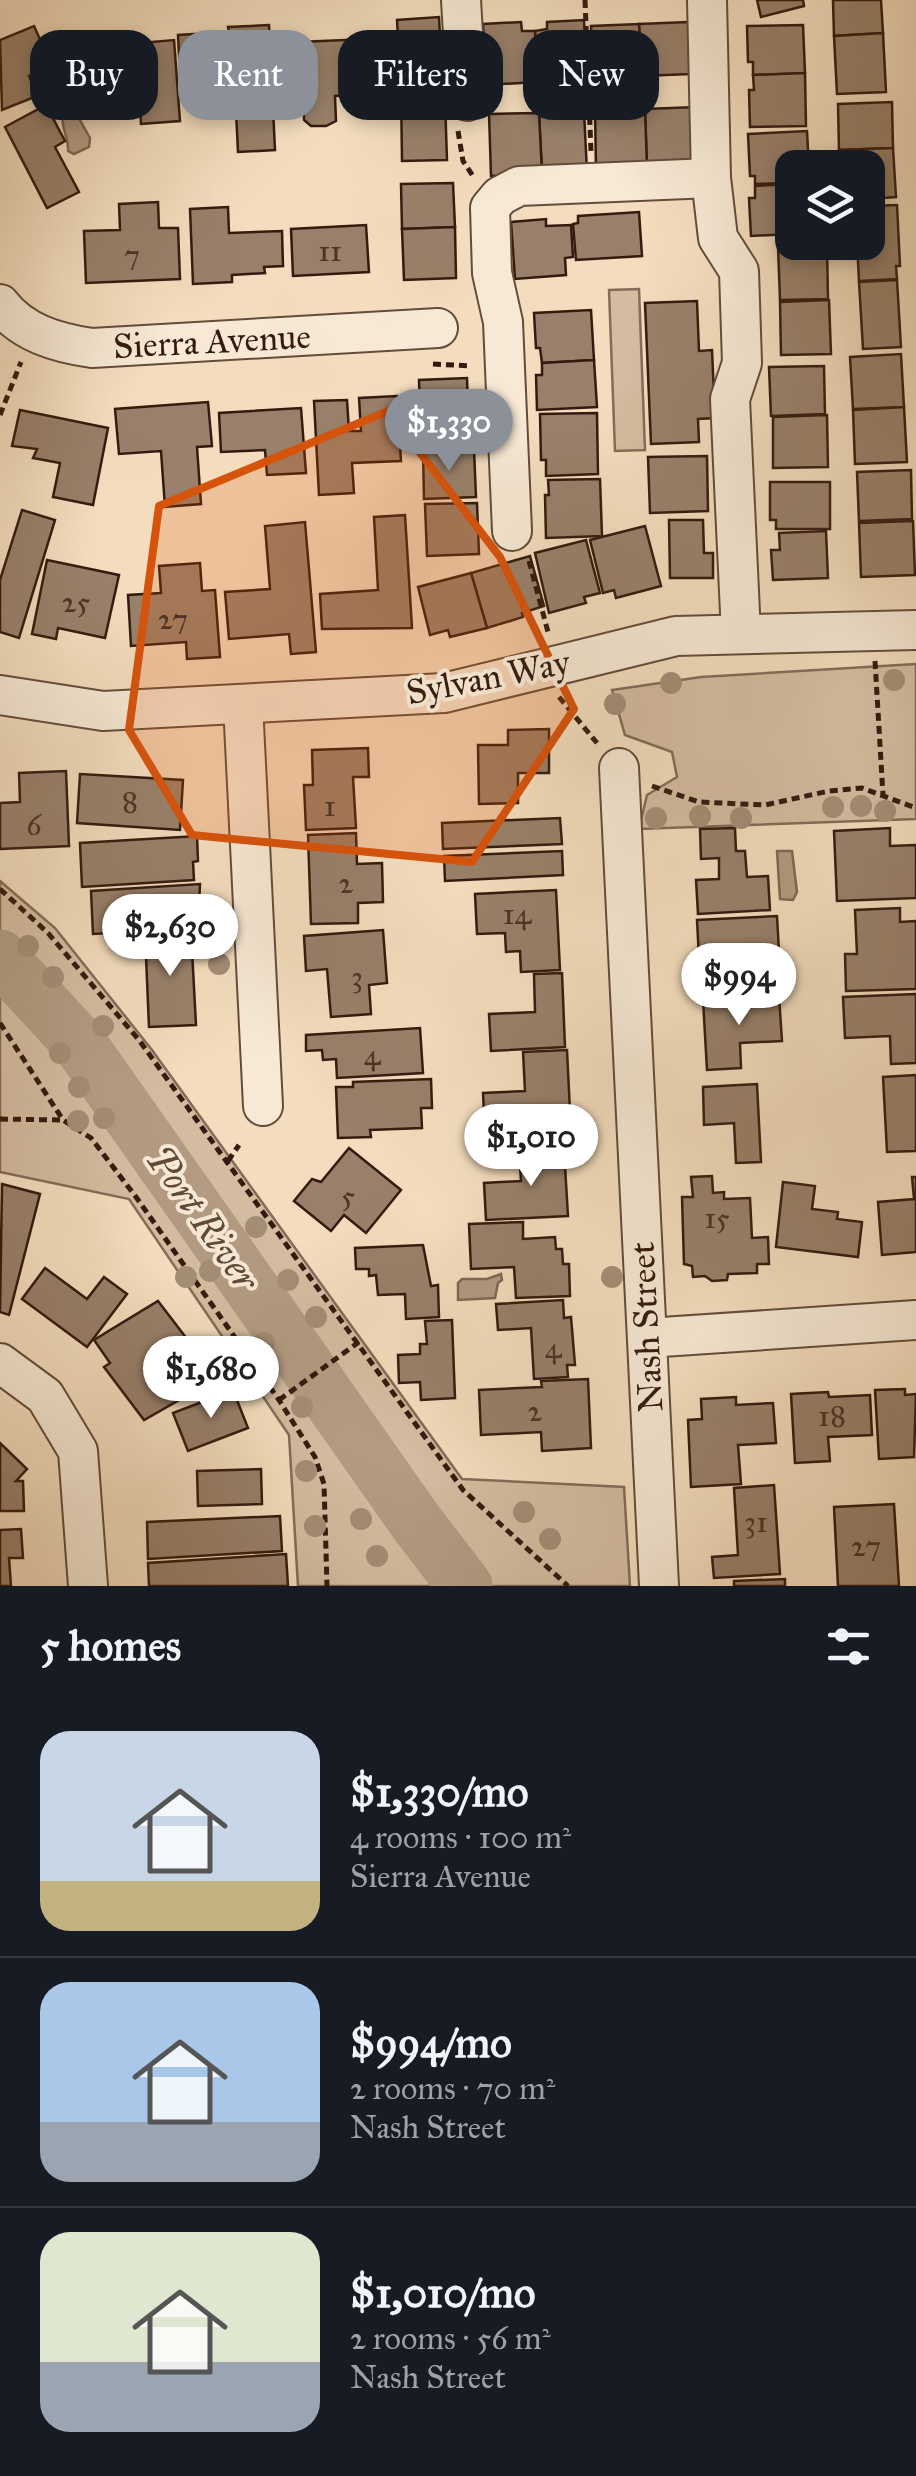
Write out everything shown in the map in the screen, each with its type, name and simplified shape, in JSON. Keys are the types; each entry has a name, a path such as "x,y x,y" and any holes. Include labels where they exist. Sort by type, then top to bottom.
{"street":[{"path":"461,0 463,30"},
{"path":"707,0 711,178 718,238 739,272 742,363 730,399 741,634"},
{"path":"512,529 503,322 492,274 490,208 500,196 519,186 711,178"},
{"name":"Sierra Avenue","path":"0,304 35,334 92,348 438,328"},
{"name":"Sylvan Way","path":"0,694 103,711 444,693 676,636 916,630"},
{"path":"243,704 263,1106"},
{"name":"Nash Street","path":"619,768 659,1586"},
{"path":"647,1338 916,1320"},
{"path":"0,1363 45,1396 78,1451 88,1586"}],"path":[{"path":"585,0 593,184"},
{"path":"458,120 457,140 463,162 477,182 500,196"},
{"path":"0,415 35,334"},
{"path":"512,529 524,542 551,642"},
{"path":"875,658 883,796"},
{"path":"555,692 619,768"},
{"path":"656,788 699,802 765,805 862,788 916,808"},
{"path":"0,889 48,933 139,1040 463,1490 568,1586"},
{"path":"0,1022 63,1120 91,1138 279,1400 315,1457 324,1484 327,1586"},
{"path":"0,1120 63,1120"},
{"path":"228,1161 239,1145"},
{"path":"279,1400 359,1342"}],"highlighted area":[{"path":"388,411 500,557 574,709 472,862 192,835 129,730 159,506"}],"shaded area":[{"path":"62,120 80,120 90,138 89,147 74,154 68,151"},
{"path":"639,289 645,450 615,451 609,290"},
{"path":"916,664 916,819 639,829 647,795 677,777 672,752 625,735 612,690 701,677"},
{"path":"777,851 792,851 797,892 793,900 780,899"},
{"path":"0,881 55,928 152,1050 462,1479 624,1487 630,1586 298,1586 289,1435 129,1199 0,1172"},
{"path":"501,1274 495,1298 458,1300 458,1283 462,1279 487,1279"}],"building":[{"path":"757,0 803,0 804,6 761,17"},
{"path":"833,0 881,0 883,33 834,36"},
{"path":"439,17 440,30 398,30 397,20"},
{"path":"584,20 584,30 541,30 547,29 547,22"},
{"path":"521,22 523,83 503,84 503,30 483,30 483,24"},
{"path":"688,22 690,74 659,75 659,30 639,30 639,24"},
{"path":"639,24 639,30 591,30 591,26"},
{"path":"269,25 269,30 229,30 228,27"},
{"path":"803,25 805,73 753,75 753,62 748,62 747,26"},
{"path":"34,26 36,30 30,30 30,99 2,110 0,40"},
{"path":"883,33 886,92 837,94 834,36"},
{"path":"174,40 180,121 141,124 141,120 158,120 158,41"},
{"path":"338,40 336,121 326,126 311,126 304,120 318,120 318,41"},
{"path":"805,73 806,126 750,127 749,90 754,90 753,75"},
{"path":"892,102 893,148 839,150 838,104"},
{"path":"697,107 699,166 647,168 645,120 659,120 659,108"},
{"path":"523,113 523,120 539,120 542,173 491,176 489,120 503,120 503,114"},
{"path":"30,114 30,120 54,120 65,141 55,147 79,192 47,208 5,127"},
{"path":"236,120 274,120 275,150 238,152"},
{"path":"401,120 446,120 447,160 402,161"},
{"path":"539,120 584,120 587,172 542,173"},
{"path":"595,120 645,120 647,168 596,169"},
{"path":"807,131 808,150 775,150 775,183 755,184 755,176 750,176 748,134"},
{"path":"893,148 896,197 885,198 885,150 839,150"},
{"path":"453,183 455,227 402,229 401,184"},
{"path":"775,185 775,235 751,236 749,198 755,198 755,186"},
{"path":"158,202 159,228 178,228 180,279 86,283 84,231 120,230 119,204"},
{"path":"885,205 897,205 897,279 859,281 858,260 885,260"},
{"path":"228,207 229,233 282,231 283,266 264,267 265,273 232,275 232,282 193,284 190,209"},
{"path":"639,212 642,256 576,260 573,224 578,223 578,216"},
{"path":"546,219 546,226 571,225 573,257 565,258 566,275 515,279 511,222"},
{"path":"366,225 369,272 293,276 291,229"},
{"path":"455,227 456,278 404,280 402,229"},
{"path":"779,260 827,260 828,299 780,300"},
{"path":"897,280 901,347 863,349 859,282"},
{"path":"829,300 831,354 781,355 780,302"},
{"path":"697,301 699,351 712,350 715,418 698,419 699,442 651,444 645,303"},
{"path":"591,310 594,360 542,363 540,348 536,348 534,313"},
{"path":"901,354 904,407 853,409 850,357"},
{"path":"594,360 597,407 537,410 536,375 542,375 542,363"},
{"path":"824,366 825,414 771,416 769,367"},
{"path":"467,378 469,437 421,439 419,380"},
{"path":"397,396 401,461 352,463 354,493 319,495 314,401 347,400 349,431 361,431 359,398"},
{"path":"208,402 212,446 197,447 201,504 165,507 161,451 119,454 115,409"},
{"path":"904,407 907,462 855,464 853,410"},
{"path":"301,408 306,473 267,475 265,450 221,452 219,413"},
{"path":"20,410 108,428 93,505 53,497 60,463 33,458 37,449 12,446"},
{"path":"597,413 598,474 546,476 546,460 541,460 540,414"},
{"path":"827,415 828,467 773,468 773,417"},
{"path":"474,449 476,497 424,499 423,451"},
{"path":"707,456 708,511 650,513 648,457"},
{"path":"911,470 912,519 859,521 857,472"},
{"path":"600,479 602,536 546,538 548,480"},
{"path":"770,482 830,482 830,529 776,529 776,520 770,520"},
{"path":"477,503 479,554 427,556 425,504"},
{"path":"22,510 55,520 19,638 0,632 0,580"},
{"path":"405,515 412,628 322,629 320,594 378,590 374,517"},
{"path":"669,520 703,520 704,553 713,553 713,578 670,578"},
{"path":"913,521 915,575 861,577 859,523"},
{"path":"305,522 316,652 291,654 289,634 229,639 225,592 270,589 265,526"},
{"path":"645,526 661,586 616,598 614,590 603,593 590,540"},
{"path":"826,531 828,578 773,580 771,550 780,550 779,533"},
{"path":"586,540 600,593 584,597 586,603 549,613 535,553"},
{"path":"530,556 544,606 487,628 471,573"},
{"path":"47,560 119,575 105,638 58,628 56,639 32,634"},
{"path":"200,563 202,591 215,590 220,657 187,659 186,642 131,646 128,595 161,593 159,566"},
{"path":"471,573 487,628 450,637 448,630 430,635 418,587"},
{"path":"549,729 549,773 518,773 518,803 479,804 478,745 508,745 508,730"},
{"path":"368,748 369,777 353,777 356,828 306,830 304,785 313,785 312,750"},
{"path":"66,771 69,846 0,849 0,803 20,802 19,773"},
{"path":"80,774 183,780 180,830 77,823"},
{"path":"560,818 562,844 443,849 442,823"},
{"path":"735,828 736,851 745,851 747,877 768,876 770,910 698,914 696,880 719,879 719,858 701,859 700,829"},
{"path":"890,828 890,846 916,845 916,898 837,901 834,831"},
{"path":"356,833 357,864 382,863 383,902 358,903 358,923 311,924 308,835"},
{"path":"197,836 194,880 82,887 80,843"},
{"path":"562,851 563,875 445,881 444,856"},
{"path":"200,884 198,928 93,934 91,891"},
{"path":"556,890 560,970 521,972 520,951 506,952 505,933 477,934 475,894"},
{"path":"900,908 900,922 916,921 916,989 846,991 845,954 857,954 855,910"},
{"path":"777,916 779,952 740,954 742,995 701,997 697,920"},
{"path":"383,930 387,983 369,985 371,1014 331,1017 327,969 306,971 304,936"},
{"path":"191,931 196,1025 149,1027 145,933"},
{"path":"562,973 565,1047 491,1051 489,1014 535,1012 534,974"},
{"path":"916,994 916,1063 891,1064 890,1036 845,1038 843,997"},
{"path":"779,996 782,1041 740,1043 741,1068 707,1070 703,1000"},
{"path":"420,1028 423,1073 337,1078 336,1059 323,1060 322,1050 306,1051 306,1035"},
{"path":"567,1050 571,1132 485,1136 483,1093 525,1091 523,1052"},
{"path":"916,1075 916,1151 887,1152 883,1077"},
{"path":"431,1079 432,1108 421,1108 422,1128 370,1130 371,1137 338,1138 336,1087 353,1087 353,1082"},
{"path":"757,1084 761,1162 736,1163 734,1123 704,1125 703,1087"},
{"path":"349,1148 401,1190 366,1233 344,1215 331,1231 294,1201 312,1179 321,1182"},
{"path":"564,1149 568,1216 486,1220 484,1183 521,1181 519,1151"},
{"path":"712,1176 713,1193 724,1192 724,1199 750,1198 752,1238 768,1237 769,1264 757,1264 757,1273 728,1274 727,1280 712,1281 705,1276 693,1277 692,1266 684,1264 682,1197 693,1197 691,1177"},
{"path":"912,1177 916,1177 916,1252 882,1255 878,1202 914,1199"},
{"path":"783,1182 815,1186 812,1209 838,1212 837,1219 862,1222 858,1257 776,1247"},
{"path":"2,1184 40,1194 9,1315 0,1312"},
{"path":"523,1222 523,1239 555,1237 556,1249 562,1249 563,1264 569,1264 570,1296 516,1298 514,1267 471,1269 469,1224"},
{"path":"423,1245 431,1286 438,1285 439,1317 406,1319 405,1294 378,1295 376,1275 369,1276 369,1269 356,1269 355,1248"},
{"path":"45,1268 87,1299 104,1277 127,1294 87,1347 22,1299"},
{"path":"563,1300 564,1318 571,1317 575,1365 567,1365 568,1377 534,1379 531,1328 498,1330 496,1304"},
{"path":"158,1301 197,1352 210,1344 233,1372 216,1388 209,1383 144,1420 104,1367 110,1363 94,1340"},
{"path":"452,1320 455,1398 421,1400 420,1382 399,1383 398,1355 420,1354 420,1344 427,1344 425,1321"},
{"path":"588,1379 591,1448 542,1451 541,1432 481,1435 479,1390 542,1387 541,1381"},
{"path":"905,1389 905,1395 916,1394 914,1457 879,1459 875,1390"},
{"path":"233,1390 248,1428 188,1451 173,1413"},
{"path":"828,1392 829,1397 870,1395 872,1435 828,1437 830,1461 795,1463 791,1394"},
{"path":"736,1397 736,1405 773,1403 776,1443 738,1445 741,1484 691,1487 688,1420 702,1419 701,1399"},
{"path":"0,1443 27,1469 16,1481 23,1481 24,1511 0,1511"},
{"path":"261,1469 262,1504 198,1506 197,1471"},
{"path":"774,1485 780,1574 714,1578 712,1557 738,1555 734,1488"},
{"path":"894,1504 899,1586 838,1586 834,1507"},
{"path":"280,1516 282,1551 148,1559 147,1522"},
{"path":"21,1529 23,1558 9,1558 11,1586 0,1586 0,1530"},
{"path":"286,1554 288,1586 149,1586 148,1563"},
{"path":"785,1579 785,1586 734,1586 734,1581"}],"waterway":[{"name":"Port River","path":"0,957 79,1043 465,1586"}]}
